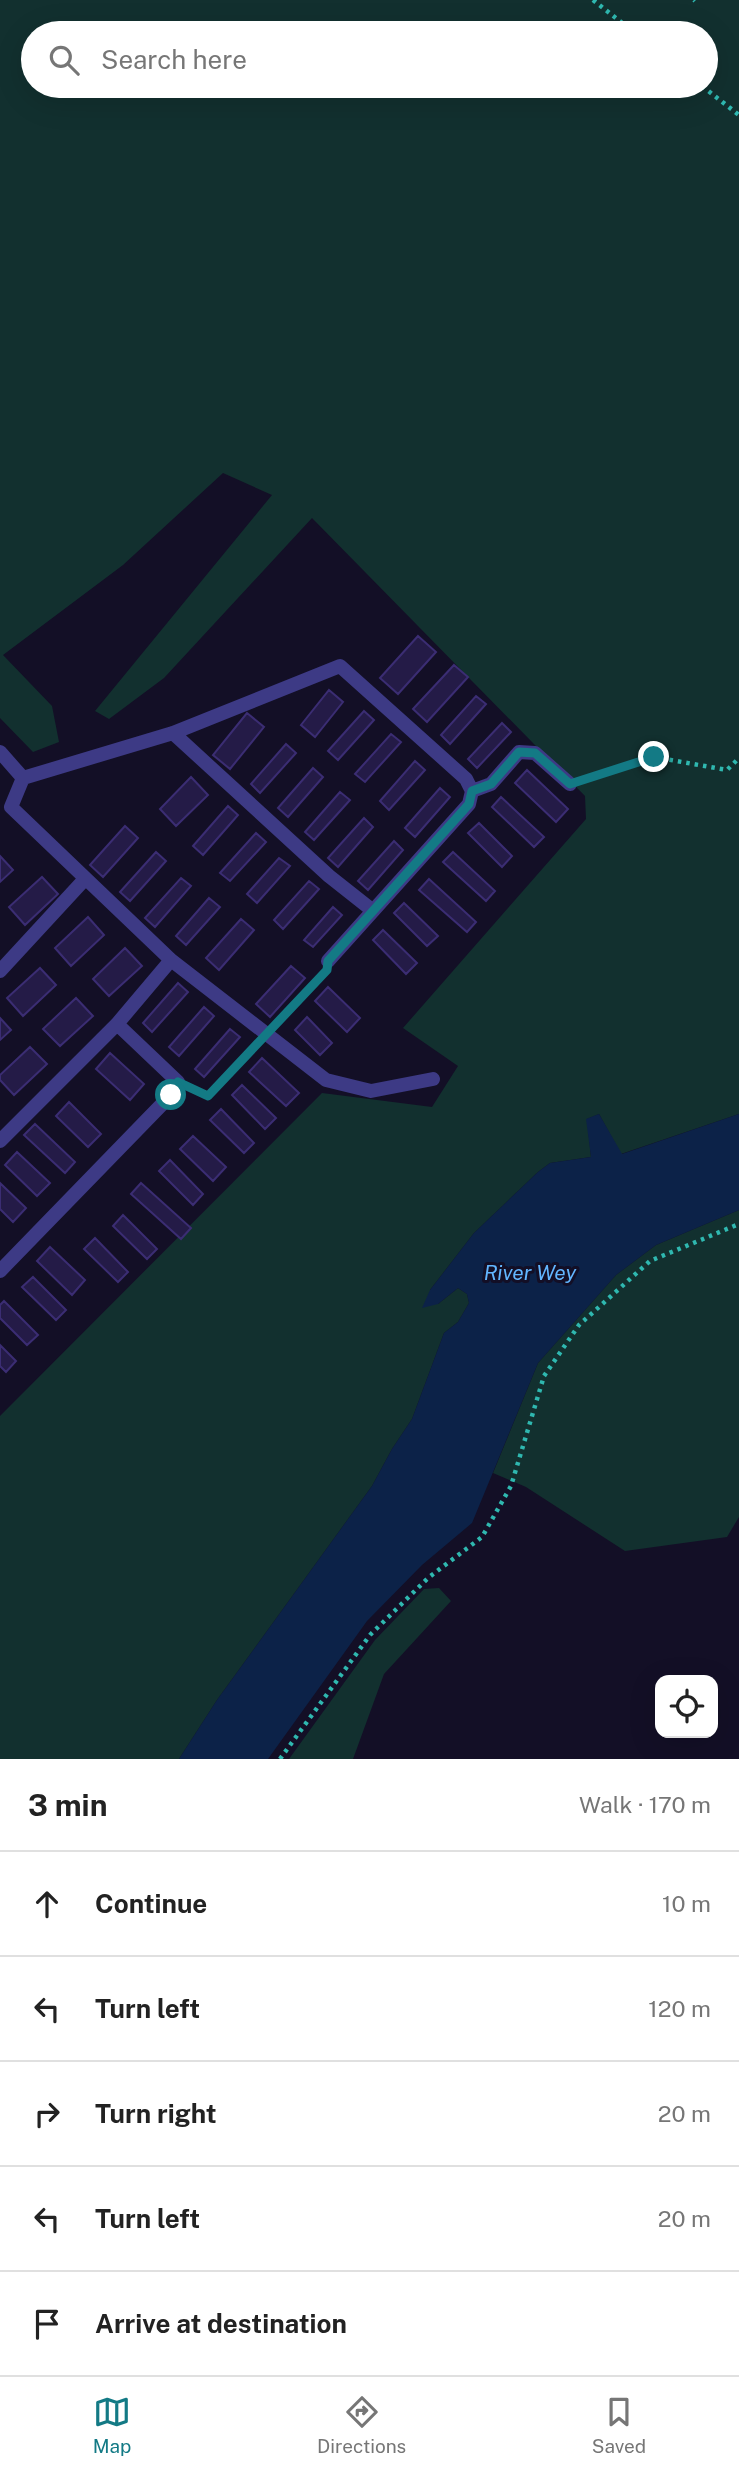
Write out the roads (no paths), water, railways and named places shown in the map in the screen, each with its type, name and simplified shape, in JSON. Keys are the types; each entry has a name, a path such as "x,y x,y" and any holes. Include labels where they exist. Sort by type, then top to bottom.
{"lane":[{"path":"23,778 173,733 340,666 466,779 472,791 469,804 328,961"},
{"path":"173,733 329,876 372,910"},
{"path":"0,752 23,778"},
{"path":"472,791 491,784 519,752 535,753 570,784"},
{"path":"0,818 11,807 23,778"},
{"path":"11,807 84,880 171,960 326,1080 371,1091 433,1079"},
{"path":"0,971 84,880"},
{"path":"0,1141 117,1024 171,960"},
{"path":"0,1271 171,1095 178,1082 117,1024"}],"water":[{"name":"River Wey","path":"599,1114 622,1154 739,1114 739,1210 656,1245 616,1275 538,1363 472,1523 422,1565 367,1621 268,1759 179,1759 217,1700 372,1486 412,1419 444,1333 458,1322 469,1303 467,1294 458,1288 438,1304 422,1308 430,1290 474,1233 538,1172 550,1163 591,1157 586,1119"}]}
